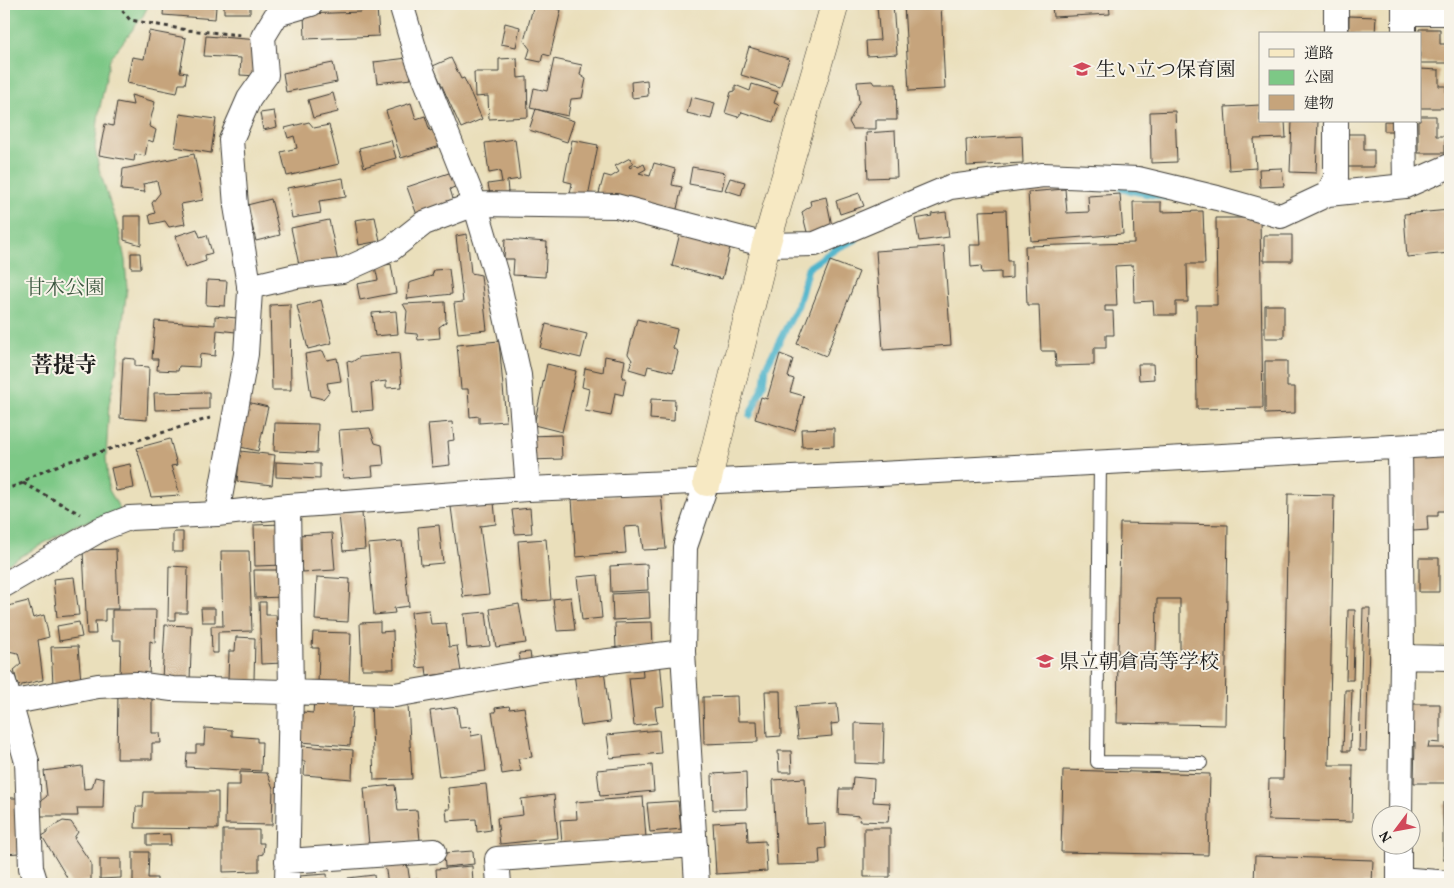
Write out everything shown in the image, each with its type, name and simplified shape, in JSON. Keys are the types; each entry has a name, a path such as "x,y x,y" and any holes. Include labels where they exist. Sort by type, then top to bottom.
{"street":[{"path":"217,514 246,354 249,287 236,206 232,140 249,99 266,75 264,36 277,14 312,4"},
{"path":"401,4 418,61 476,204 499,285 519,375 528,489"},
{"path":"697,884 683,652 684,547 707,482 766,245 835,4"},
{"path":"1336,4 1336,32"},
{"path":"1404,17 1450,13"},
{"path":"1336,122 1337,194"},
{"path":"1404,122 1405,186"},
{"path":"249,287 296,276 342,271 391,249 424,223 476,204 616,206 766,245 815,244 950,187 1043,175 1138,179 1281,216 1337,194 1405,186 1450,166"},
{"path":"4,585 100,529 129,518 217,514 288,506 528,489 707,482 1450,444"},
{"path":"1400,447 1402,657 1400,806"},
{"path":"288,506 291,691 287,873 434,851"},
{"path":"36,884 31,868 27,762 6,696 98,686 136,684 172,688 395,694 543,669 683,652"},
{"path":"1402,657 1450,658"},
{"path":"498,884 497,859 694,845"},
{"path":"1399,856 1399,882 1450,883"}],"lane":[{"path":"1100,462 1097,762 1200,763"}],"path":[{"path":"117,4 130,20 187,30 264,36"},
{"path":"4,490 23,483 30,477 64,462 218,416 235,416"},
{"path":"23,483 82,514 100,529"}],"green space":[{"name":"甘木公園","path":"4,4 149,4 143,16 110,59 99,112 95,148 99,169 119,230 125,260 127,288 117,368 109,404 106,458 109,490 121,511 76,525 4,566"}],"building":[{"path":"164,4 200,4 200,6 216,7 215,19 163,15"},
{"path":"224,4 250,4 250,13 224,13"},
{"path":"534,4 547,4 547,6 561,10 550,56 543,54 541,62 527,59 530,49 524,41"},
{"path":"904,4 941,4 945,89 909,91"},
{"path":"1052,4 1109,4 1110,14 1053,17"},
{"path":"893,5 897,54 867,56 866,41 880,40 877,6"},
{"path":"361,7 377,7 379,36 305,39 304,14 361,12"},
{"path":"1349,16 1376,17 1375,32 1349,32"},
{"path":"505,23 520,27 516,47 501,44"},
{"path":"1419,29 1440,29 1440,44 1448,44 1448,63 1422,63 1422,32 1419,32"},
{"path":"149,31 186,38 180,72 187,73 185,84 179,84 177,93 127,83 132,57 144,59"},
{"path":"206,36 260,40 257,76 240,75 241,58 204,56"},
{"path":"749,47 789,59 780,87 741,75"},
{"path":"408,58 411,79 377,83 374,62"},
{"path":"451,58 461,79 464,78 482,119 461,128 433,66"},
{"path":"517,58 518,78 527,77 528,117 489,119 488,96 475,97 474,72 499,72 499,59"},
{"path":"554,59 582,65 580,75 586,79 582,98 571,99 568,116 530,108 534,88 547,91"},
{"path":"333,63 337,82 286,92 283,73"},
{"path":"1422,69 1439,70 1439,86 1446,86 1446,108 1422,108"},
{"path":"647,80 648,96 632,98 631,82"},
{"path":"872,81 874,84 896,84 897,120 876,120 876,129 853,129 849,122 859,102 857,82"},
{"path":"752,84 778,92 774,103 779,105 773,122 742,112 738,117 725,113 731,92 735,91 735,85 750,91"},
{"path":"333,93 338,112 313,118 308,100"},
{"path":"131,95 155,102 149,126 156,130 153,142 148,140 145,156 135,154 134,161 99,155 105,124 113,126 117,102 133,105"},
{"path":"691,97 715,103 711,119 687,113"},
{"path":"411,103 416,119 425,116 430,131 439,128 444,145 401,158 386,111"},
{"path":"1259,105 1259,122 1285,122 1286,138 1254,139 1256,168 1229,170 1225,107"},
{"path":"536,109 574,121 567,142 529,130"},
{"path":"274,111 277,127 263,130 260,113"},
{"path":"1175,111 1177,162 1151,163 1150,112"},
{"path":"180,114 216,119 211,153 175,147"},
{"path":"1422,116 1436,116 1436,136 1445,136 1445,153 1418,153 1418,122 1422,122"},
{"path":"309,122 314,128 329,125 339,164 287,176 281,152 297,148 294,136 288,138 285,128"},
{"path":"1292,122 1318,122 1316,173 1290,172"},
{"path":"1384,122 1399,122 1399,131 1384,131"},
{"path":"895,131 897,177 868,178 866,133"},
{"path":"1347,134 1364,134 1364,150 1374,150 1374,167 1347,167"},
{"path":"1022,136 1023,163 967,166 966,139"},
{"path":"515,139 520,179 507,181 508,192 490,194 488,184 502,182 500,171 489,173 485,143"},
{"path":"391,140 396,158 364,167 359,148"},
{"path":"572,140 598,145 588,197 570,194 572,183 564,181"},
{"path":"194,154 203,200 181,204 185,224 169,227 165,221 151,224 149,215 155,213 152,203 160,193 157,181 143,184 145,192 121,190 123,169"},
{"path":"630,158 633,164 629,166 630,168 636,164 638,167 644,164 646,169 639,173 650,176 654,163 675,169 672,185 682,187 676,213 599,193 604,175 611,177 619,172 615,166"},
{"path":"692,167 725,173 722,190 689,184"},
{"path":"1282,168 1284,186 1260,187 1259,169"},
{"path":"452,172 457,186 450,189 454,202 417,215 407,187"},
{"path":"343,178 346,197 319,201 321,213 292,218 287,188"},
{"path":"730,178 745,182 741,195 725,190"},
{"path":"1065,189 1067,213 1089,212 1088,196 1120,194 1123,234 1031,241 1028,192"},
{"path":"859,193 864,206 840,214 836,201"},
{"path":"826,197 833,231 808,236 802,212 811,206 810,201"},
{"path":"271,199 280,235 256,241 247,205"},
{"path":"1133,202 1161,202 1161,212 1203,211 1205,264 1187,264 1188,302 1176,302 1176,315 1154,315 1153,301 1134,302 1133,265 1115,266 1117,306 1105,306 1105,311 1113,311 1114,335 1106,335 1106,348 1094,348 1094,365 1056,366 1055,351 1041,351 1039,305 1027,305 1025,246 1134,243"},
{"path":"1006,210 1008,261 1012,261 1012,278 1001,279 1001,272 982,273 981,266 971,267 970,245 981,245 979,211"},
{"path":"1450,210 1450,253 1407,257 1404,214"},
{"path":"946,212 949,237 919,241 915,219"},
{"path":"124,216 141,216 141,245 124,240"},
{"path":"375,217 380,241 359,245 355,220"},
{"path":"1216,218 1260,218 1263,408 1197,409 1196,305 1217,305"},
{"path":"329,220 338,262 299,265 291,228"},
{"path":"197,229 200,237 207,235 212,253 205,255 206,261 185,268 176,236"},
{"path":"680,233 730,247 722,279 672,266"},
{"path":"467,234 471,273 481,275 487,330 458,333 454,303 463,302 456,236"},
{"path":"1264,235 1292,235 1292,261 1264,261"},
{"path":"505,239 547,242 545,277 513,275 514,259 504,259"},
{"path":"944,246 951,345 883,350 876,251"},
{"path":"131,253 140,253 141,268 131,268"},
{"path":"830,261 859,272 826,356 797,344"},
{"path":"391,264 396,293 360,300 357,284 378,280 375,267"},
{"path":"449,269 452,294 407,299 409,283 432,276 434,270"},
{"path":"207,280 227,281 225,306 206,305"},
{"path":"321,300 332,343 308,349 297,306"},
{"path":"445,302 446,322 439,327 440,338 418,340 417,334 405,333 407,311 403,304"},
{"path":"290,304 291,390 272,390 270,305"},
{"path":"1265,305 1284,305 1284,338 1265,338"},
{"path":"396,311 398,334 375,336 372,313"},
{"path":"215,316 237,318 236,332 217,330 215,356 200,354 199,367 179,366 178,371 157,370 158,359 152,359 155,321 215,325"},
{"path":"637,319 677,329 673,348 678,352 673,372 648,366 646,374 629,369 632,360 628,354"},
{"path":"546,324 587,334 581,358 540,348"},
{"path":"499,341 506,421 479,423 479,416 470,417 468,389 461,389 457,345"},
{"path":"323,351 327,360 337,358 341,381 327,383 329,392 323,399 311,396 305,354"},
{"path":"399,353 402,387 386,388 386,381 371,383 373,410 352,412 347,361 352,362 360,357"},
{"path":"780,354 793,359 788,377 794,379 790,392 804,396 795,431 755,419 761,397 767,399"},
{"path":"605,356 625,360 622,378 626,378 623,395 615,393 611,416 585,411 589,389 582,387 585,368 603,372"},
{"path":"123,358 135,359 135,366 149,367 147,420 120,418"},
{"path":"1265,361 1287,361 1287,387 1295,387 1295,413 1265,414"},
{"path":"547,364 576,371 562,432 534,425"},
{"path":"1138,364 1153,364 1154,379 1139,380"},
{"path":"209,392 209,409 155,410 154,393"},
{"path":"651,399 675,400 674,421 650,419"},
{"path":"247,402 268,407 258,451 236,446"},
{"path":"452,422 454,440 448,441 450,465 432,467 428,424"},
{"path":"275,423 318,424 317,453 274,451"},
{"path":"370,428 375,443 382,445 384,465 372,466 373,476 343,478 339,430"},
{"path":"834,428 834,446 802,447 801,429"},
{"path":"561,435 562,459 529,460 528,436"},
{"path":"170,439 177,465 171,466 180,495 151,497 137,448"},
{"path":"1450,450 1450,522 1446,522 1446,511 1438,511 1438,516 1427,516 1428,530 1413,531 1412,451"},
{"path":"240,451 275,455 272,485 237,481"},
{"path":"276,462 320,464 320,479 276,477"},
{"path":"130,464 134,488 116,491 111,468"},
{"path":"661,492 666,549 643,550 640,526 624,527 626,553 576,557 572,499"},
{"path":"1288,494 1334,495 1329,765 1353,765 1352,822 1268,820 1269,779 1283,779"},
{"path":"494,502 496,524 480,526 489,594 463,597 451,507"},
{"path":"530,508 532,533 515,534 512,510"},
{"path":"362,513 365,549 343,551 339,515"},
{"path":"1120,523 1228,525 1225,725 1117,723","holes":["1157,599 1180,599 1180,655 1156,655"]},
{"path":"283,524 285,565 255,566 254,525"},
{"path":"439,525 443,563 421,565 418,527"},
{"path":"173,532 183,532 183,552 173,552"},
{"path":"332,533 335,570 302,572 298,535"},
{"path":"546,539 551,600 523,602 518,541"},
{"path":"402,541 409,606 394,608 395,613 374,615 368,544"},
{"path":"116,549 118,609 105,609 105,621 95,621 96,634 87,634 83,550"},
{"path":"221,551 249,551 252,631 218,632 218,653 212,653 211,626 223,626"},
{"path":"1419,558 1439,558 1439,592 1419,592"},
{"path":"647,564 648,590 611,592 610,566"},
{"path":"169,566 188,567 187,613 175,613 175,620 168,620"},
{"path":"254,570 283,570 284,597 255,598"},
{"path":"598,575 602,618 582,620 577,577"},
{"path":"74,577 79,615 57,617 53,579"},
{"path":"317,577 350,579 348,622 315,620"},
{"path":"649,592 650,618 613,620 612,594"},
{"path":"571,597 575,630 557,631 553,599"},
{"path":"28,601 33,618 44,615 49,637 38,640 43,680 18,686 14,670 21,664 18,653 8,651 4,635 4,607"},
{"path":"259,602 266,602 266,615 276,615 277,626 282,626 283,663 261,664"},
{"path":"519,604 526,643 496,647 490,609"},
{"path":"201,608 215,608 215,622 202,622"},
{"path":"1363,608 1370,608 1366,751 1359,751"},
{"path":"112,610 156,610 155,643 150,641 149,679 120,678 121,640 112,640"},
{"path":"429,610 431,624 446,623 449,647 457,646 461,672 427,676 426,667 417,668 411,612"},
{"path":"1348,610 1355,610 1353,680 1346,680"},
{"path":"486,612 490,646 467,648 464,614"},
{"path":"79,622 82,637 59,641 57,626"},
{"path":"380,622 380,632 393,631 394,669 362,669 360,623"},
{"path":"652,622 653,647 616,649 615,623"},
{"path":"165,625 192,626 190,680 162,679"},
{"path":"313,632 351,633 349,685 318,684 319,648 312,648"},
{"path":"236,637 255,638 254,680 228,679 229,651 235,651"},
{"path":"78,646 81,682 53,684 51,647"},
{"path":"530,652 532,666 521,666 519,653"},
{"path":"660,660 664,706 655,707 657,723 634,726 629,678 643,677 642,662"},
{"path":"604,669 610,722 581,726 574,673"},
{"path":"1345,690 1352,690 1350,751 1343,751"},
{"path":"765,691 780,691 781,736 767,737"},
{"path":"118,692 152,692 152,733 160,733 161,743 152,743 152,759 117,759"},
{"path":"737,696 738,721 757,721 758,742 704,744 703,697"},
{"path":"314,701 353,704 350,746 301,742 303,712 313,713"},
{"path":"371,702 408,704 412,779 374,780"},
{"path":"837,704 839,723 831,724 832,736 798,739 795,707"},
{"path":"1407,704 1440,704 1440,743 1429,742 1428,748 1450,748 1450,783 1414,783 1415,742 1407,742"},
{"path":"509,706 510,709 524,707 532,757 518,759 521,771 502,774 492,712 496,712 495,708"},
{"path":"457,707 460,728 470,727 471,736 482,734 486,771 439,777 430,711"},
{"path":"855,723 884,724 883,764 855,763"},
{"path":"205,728 232,730 232,736 257,738 257,742 262,742 261,771 186,767 187,753 196,753 196,745 204,745"},
{"path":"659,730 661,753 610,758 607,735"},
{"path":"302,746 353,750 352,779 304,775 305,761 301,761"},
{"path":"778,751 791,751 792,772 779,772"},
{"path":"652,765 654,791 600,796 597,770"},
{"path":"82,766 84,789 92,788 95,777 104,779 103,808 77,808 78,816 41,816 41,801 47,796 44,771"},
{"path":"1063,770 1210,774 1208,855 1061,852"},
{"path":"240,772 267,773 273,788 272,825 225,824 226,785 240,785"},
{"path":"746,772 747,809 713,810 712,774"},
{"path":"853,777 874,779 873,802 890,803 888,822 859,821 860,816 838,814 839,789 852,789"},
{"path":"805,778 807,824 825,823 826,848 819,849 820,864 777,865 773,780"},
{"path":"486,784 491,830 477,832 476,819 447,821 446,809 450,809 448,788"},
{"path":"395,785 398,811 417,810 420,840 369,845 364,788"},
{"path":"144,792 218,792 218,829 135,828 136,807 143,807"},
{"path":"554,795 558,838 500,844 497,818 523,815 521,799"},
{"path":"643,797 646,838 562,843 560,820 577,819 576,802"},
{"path":"4,798 17,798 19,853 4,854"},
{"path":"678,801 681,829 650,832 647,803"},
{"path":"1443,803 1450,803 1450,859 1443,859"},
{"path":"63,821 71,822 78,832 74,838 91,863 91,880 71,884 42,836 47,833 47,830"},
{"path":"747,821 748,842 765,841 767,871 716,874 713,823"},
{"path":"864,828 890,828 890,877 864,877"},
{"path":"223,830 259,830 259,843 264,843 263,854 259,855 259,871 223,872"},
{"path":"170,834 171,845 147,845 147,835"},
{"path":"473,851 474,864 445,867 444,853"},
{"path":"133,852 149,852 148,878 157,878 157,884 133,884"},
{"path":"1255,856 1373,860 1372,884 1254,884"},
{"path":"100,859 121,859 121,878 100,879"},
{"path":"407,862 410,882 419,881 419,884 388,884 385,865"},
{"path":"472,866 473,884 437,884 436,869"},
{"path":"327,874 328,884 300,884 299,876"},
{"path":"374,875 375,884 349,884 348,878"},
{"path":"225,881 247,881 247,884 225,884"}],"waterway":[{"path":"1122,189 1165,197"},
{"path":"750,415 764,383 766,367 798,305 808,268 837,248 855,240"}],"place":[{"name":"生い立つ保育園","path":"1082,69"},
{"name":"県立朝倉高等学校","path":"1045,661"}],"district":[{"name":"菩提寺","path":"64,364"}]}
